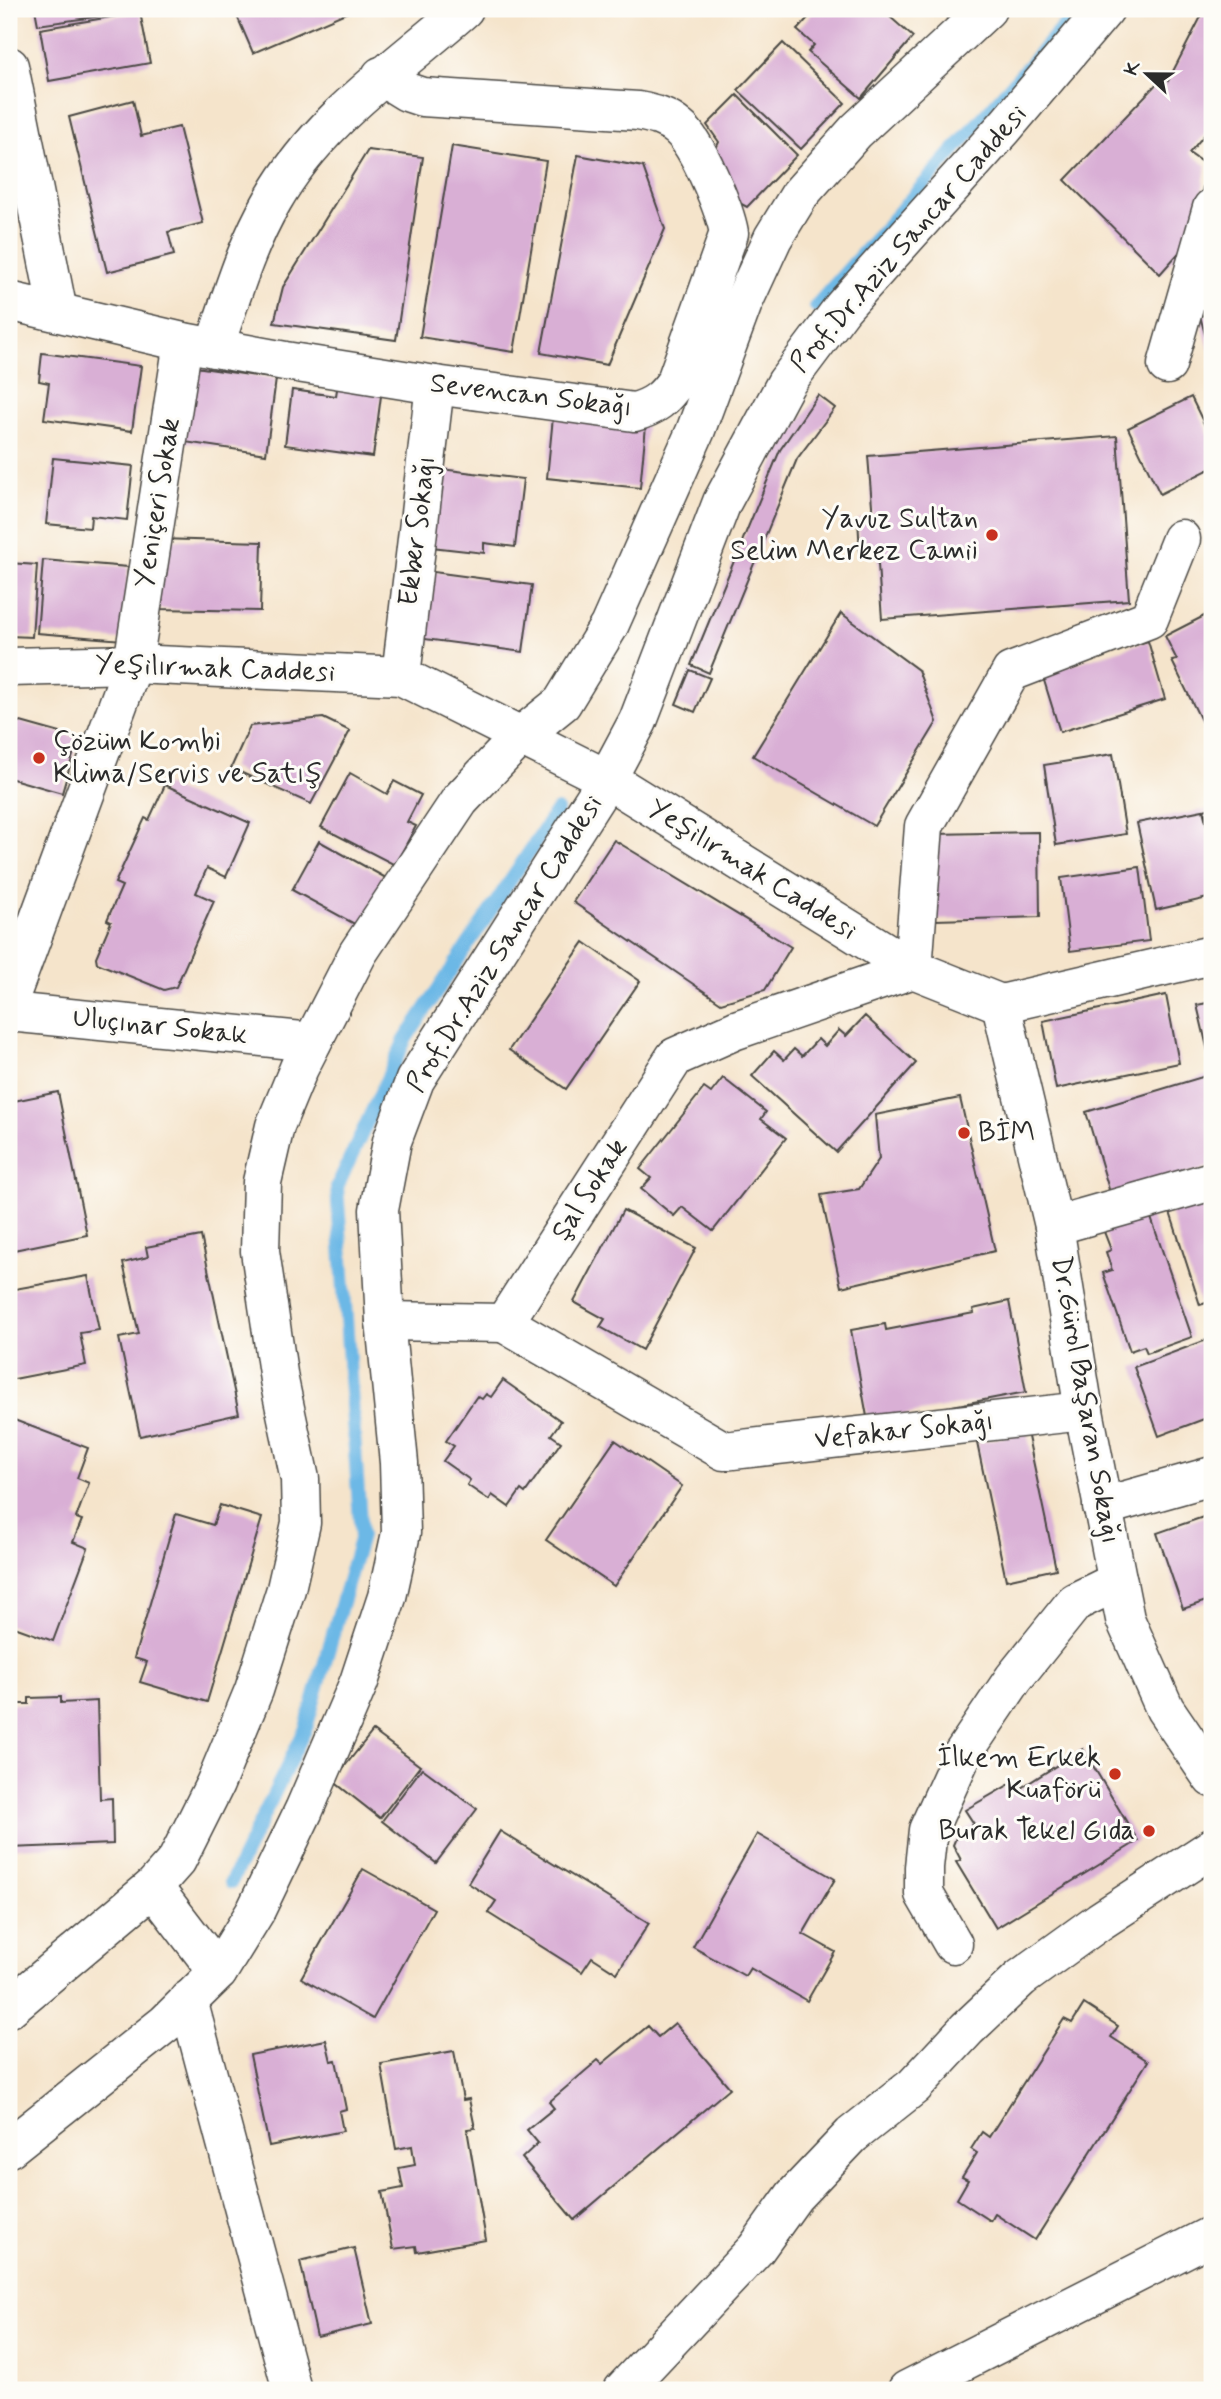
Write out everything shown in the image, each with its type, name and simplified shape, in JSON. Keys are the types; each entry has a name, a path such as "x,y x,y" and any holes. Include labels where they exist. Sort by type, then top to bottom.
{"street":[{"name":"Yeniçeri Sokak","path":"9,1000 133,664 198,345 243,264 272,200 293,169 331,124 381,76 464,9"},
{"path":"9,2008 152,1887 177,1860 215,1784 254,1690 286,1589 300,1523 300,1479 279,1380 260,1251 262,1182 275,1126 312,1042 358,953 460,800 521,736 562,703 609,626 695,432 743,303 773,238 800,194 856,131 987,9"},
{"name":"Prof.Dr.Aziz Sancar Caddesi","path":"10,2145 166,2023 218,1972 255,1912 304,1810 359,1682 387,1597 401,1533 399,1463 385,1321 379,1210 392,1141 415,1080 607,779 638,721 722,502 786,383 843,307 1004,128 1105,9"},
{"path":"9,66 58,312"},
{"name":"Sevencan Sokağı","path":"9,301 198,345 435,386 634,412 656,404 676,381 729,233 726,217 690,140 681,129 654,114 638,111 438,100 407,92 381,76"},
{"path":"1167,365 1212,208"},
{"name":"Ekber Sokağı","path":"401,676 435,386"},
{"path":"913,969 924,826 1011,673 1149,619 1181,539"},
{"name":"Yeşilırmak Caddesi","path":"9,667 133,664 401,676 607,779 913,969 1001,1004"},
{"path":"1001,1004 1212,955"},
{"name":"Şal Sokak","path":"504,1323 675,1057 736,1030 913,969"},
{"name":"Dr.Gürol Başaran Sokağı","path":"1001,1004 1054,1226 1084,1411 1125,1619 1165,1709 1212,1778"},
{"name":"Uluçınar Sokak","path":"9,1012 312,1042"},
{"path":"1054,1226 1212,1181"},
{"path":"385,1321 504,1323"},
{"name":"Vefakar Sokağı","path":"504,1323 724,1451 1084,1411"},
{"path":"1102,1507 1212,1476"},
{"path":"953,1944 924,1894 923,1867 928,1830 962,1755 1014,1678 1074,1602 1118,1581"},
{"path":"623,2390 756,2249 794,2196 852,2135 914,2086 967,2029 1021,1978 1100,1921 1212,1847"},
{"path":"152,1887 218,1972"},
{"path":"188,2000 292,2390"},
{"path":"906,2390 1212,2235"}],"building":[{"path":"35,9 124,9 124,13 38,25"},
{"path":"234,9 347,9 348,12 253,53"},
{"path":"816,9 881,9 913,37 861,98 808,52 814,45 797,30"},
{"path":"1205,9 1212,9 1212,126 1189,153 1206,165 1201,201 1192,238 1160,274 1065,180 1163,77 1168,81"},
{"path":"140,12 150,63 49,81 40,29"},
{"path":"783,43 845,103 801,149 738,90"},
{"path":"737,95 797,155 747,207 723,194 708,165 719,142 707,125"},
{"path":"133,100 141,136 179,127 203,223 168,232 174,255 107,272 69,117"},
{"path":"452,146 546,161 514,352 420,337"},
{"path":"368,150 423,157 396,340 274,323 283,287"},
{"path":"578,155 643,167 665,229 607,365 541,353"},
{"path":"1212,313 1212,356 1211,356 1200,316"},
{"path":"42,353 141,366 132,431 44,419 49,383 39,381"},
{"path":"189,366 276,379 266,454 178,441"},
{"path":"338,382 382,388 373,457 285,445 292,390 336,396"},
{"path":"818,395 835,408 797,459 709,673 691,665 780,450"},
{"path":"1191,397 1212,440 1212,468 1160,494 1128,428"},
{"path":"553,417 646,426 640,488 547,478"},
{"name":"Yavuz Sultan Selim Merkez Camii","path":"1117,436 1129,600 882,619 877,551 860,552 858,519 873,518 868,456"},
{"path":"53,458 133,466 127,520 91,516 90,528 46,524"},
{"path":"433,468 523,479 515,547 484,543 484,553 423,546"},
{"path":"159,539 262,542 260,611 158,609"},
{"path":"43,560 128,567 123,640 37,633"},
{"path":"9,563 37,565 32,637 9,636"},
{"path":"426,571 532,585 523,652 417,638"},
{"path":"1212,612 1210,739 1172,661 1177,660 1165,636"},
{"path":"841,613 918,670 937,722 874,826 753,756"},
{"path":"1148,641 1165,699 1060,732 1042,674"},
{"path":"690,670 710,678 695,712 676,704"},
{"path":"323,718 350,731 311,804 231,768 250,726"},
{"path":"10,719 78,738 62,793 9,778"},
{"path":"1113,754 1126,834 1056,845 1044,765"},
{"path":"350,773 387,794 394,781 421,795 407,822 416,826 395,865 321,827"},
{"path":"165,785 250,823 226,877 207,868 196,893 214,901 176,987 164,990 97,963 96,957 111,922 107,920 122,886 115,883 145,818 149,820"},
{"path":"1212,808 1212,834 1204,810"},
{"path":"1203,810 1212,845 1212,897 1156,910 1137,823"},
{"path":"1039,832 1040,917 935,920 934,834"},
{"path":"614,840 791,947 765,990 721,1003 573,902"},
{"path":"319,841 386,878 360,927 292,890"},
{"path":"1140,867 1149,941 1070,951 1061,878"},
{"path":"584,942 640,981 566,1089 509,1050"},
{"path":"1166,995 1179,1063 1056,1089 1043,1021"},
{"path":"1212,1002 1212,1064 1211,1064 1197,1005"},
{"path":"865,1016 916,1063 836,1152 752,1076 774,1051 784,1060 794,1049 802,1056 818,1039 825,1046 839,1030 846,1036"},
{"path":"1212,1074 1212,1166 1111,1196 1086,1112"},
{"path":"723,1078 766,1112 761,1119 786,1138 713,1231 682,1207 674,1216 641,1189 651,1178 640,1169 704,1088 711,1093"},
{"path":"58,1092 87,1235 9,1251 9,1102"},
{"path":"960,1098 995,1251 841,1287 821,1195 859,1189 879,1159 875,1115"},
{"path":"1212,1192 1212,1301 1200,1305 1168,1206"},
{"path":"623,1210 696,1248 642,1350 600,1327 605,1319 574,1302"},
{"path":"1149,1212 1192,1337 1147,1353 1144,1346 1130,1351 1103,1273 1112,1270 1106,1252 1111,1250 1103,1229"},
{"path":"201,1236 239,1414 140,1436 119,1338 139,1334 123,1263 148,1257 146,1247"},
{"path":"88,1276 99,1330 80,1333 86,1365 9,1380 9,1290"},
{"path":"1009,1301 1026,1392 868,1422 851,1330 885,1324 886,1330 974,1313 973,1309"},
{"path":"1212,1338 1212,1416 1159,1436 1134,1367"},
{"path":"503,1380 561,1421 551,1435 561,1442 525,1493 521,1490 509,1507 492,1495 489,1500 467,1485 470,1480 443,1461 454,1446 446,1441 477,1396 482,1399 486,1394 491,1397"},
{"path":"9,1418 88,1448 77,1478 89,1483 76,1518 82,1520 73,1542 88,1548 53,1641 9,1625"},
{"path":"1027,1432 1056,1569 1006,1580 977,1443"},
{"path":"615,1440 682,1486 614,1586 546,1540"},
{"path":"220,1505 262,1518 207,1702 140,1682 147,1662 134,1658 176,1514 213,1525"},
{"path":"1212,1514 1212,1599 1183,1609 1157,1533"},
{"path":"61,1697 61,1703 97,1701 100,1799 112,1798 113,1844 9,1848 9,1704 29,1704 29,1698"},
{"path":"373,1731 420,1766 380,1818 333,1781"},
{"path":"1083,1749 1138,1841 996,1928 956,1862 961,1860 953,1845 958,1833 974,1824 965,1810 1012,1783 1016,1791"},
{"path":"422,1768 477,1809 436,1863 382,1821"},
{"path":"500,1831 649,1923 617,1973 592,1957 582,1972 488,1913 496,1901 468,1883"},
{"path":"757,1834 835,1879 803,1934 835,1952 807,2001 750,1968 745,1976 693,1947"},
{"path":"363,1869 434,1909 373,2019 301,1978"},
{"path":"1084,2004 1118,2026 1111,2037 1148,2061 1035,2240 995,2214 991,2221 957,2199 968,2180 962,2177 977,2153 971,2149 982,2132 989,2137 1064,2019 1072,2023"},
{"path":"675,2023 730,2088 574,2220 522,2158 538,2143 527,2130 554,2108 549,2102 598,2060 602,2064 648,2026 658,2037"},
{"path":"326,2040 331,2061 336,2060 346,2109 339,2111 343,2131 269,2146 250,2055"},
{"path":"454,2051 463,2100 469,2099 475,2128 467,2129 486,2240 417,2252 416,2246 393,2249 382,2192 403,2188 399,2168 415,2165 412,2146 396,2149 381,2064"},
{"path":"354,2248 372,2324 317,2337 300,2261"}],"waterway":[{"path":"816,306 1079,9"},
{"path":"231,1882 306,1728 361,1536 337,1187 405,1040 557,810"}],"place":[{"name":"Yavuz Sultan Selim Merkez Camii","path":"992,535"},
{"name":"Çözüm Kombi Klima/Servis ve Satış","path":"39,758"},
{"name":"BİM","path":"964,1133"},
{"name":"İlkem Erkek Kuaförü","path":"1115,1774"},
{"name":"Burak Tekel Gıda","path":"1149,1831"}]}
